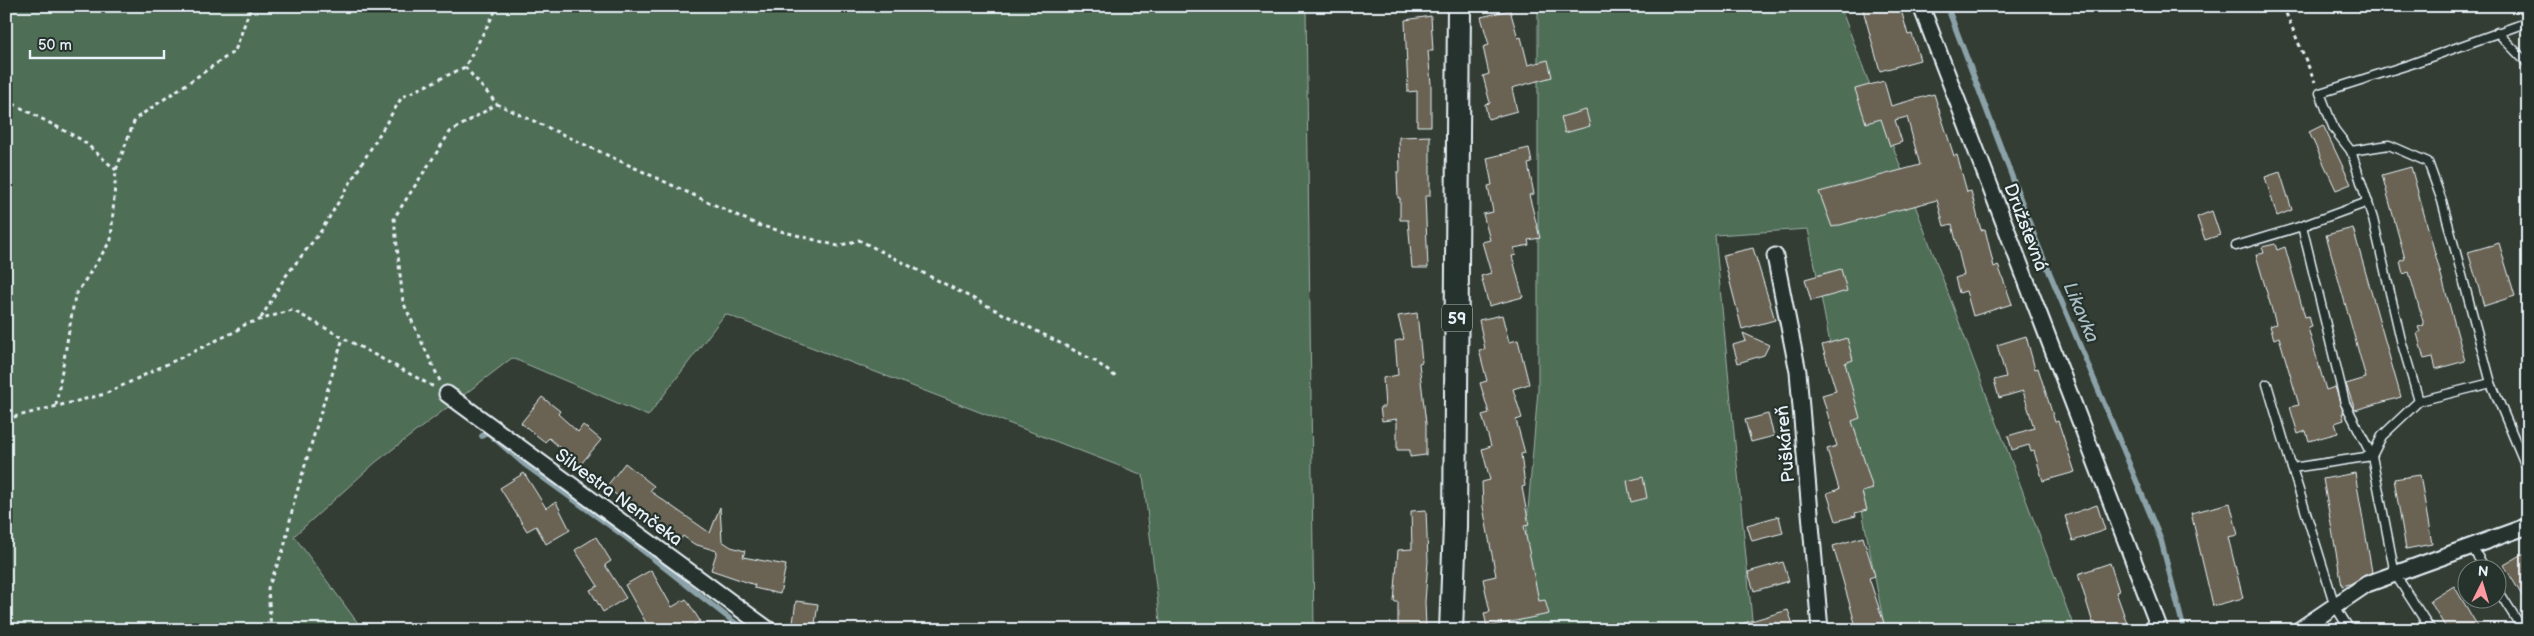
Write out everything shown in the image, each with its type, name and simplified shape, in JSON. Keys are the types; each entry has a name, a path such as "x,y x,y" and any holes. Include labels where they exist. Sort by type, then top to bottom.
{"main road":[{"name":"59","path":"1451,630 1455,526 1458,6"}],"street":[{"name":"Družstevná","path":"1921,6 2160,630"},
{"name":"Puškáreň","path":"1775,256 1798,372 1820,630"},
{"name":"Silvestra Nemčeka","path":"447,394 769,630"},
{"path":"2299,630 2367,584 2528,526"}],"lane":[{"path":"2419,401 2401,340 2368,202 2351,151 2334,129 2320,93 2411,64 2528,22"},
{"path":"2498,32 2528,64"},
{"path":"2351,151 2390,145 2428,162 2442,201 2491,383 2528,471"},
{"path":"2236,246 2302,226 2368,202"},
{"path":"2302,226 2345,403 2372,456 2395,574 2431,630"},
{"path":"2372,456 2382,436 2419,401 2491,383"},
{"path":"2267,384 2335,606 2350,630"},
{"path":"2292,468 2372,456"},
{"path":"2471,546 2479,558"},
{"path":"2506,603 2523,630"}],"path":[{"path":"56,405 75,296 111,240 116,170 135,119 235,51 251,6"},
{"path":"260,319 285,277 321,232 402,97 465,67 498,6"},
{"path":"2284,6 2320,93"},
{"path":"465,67 497,104 758,225 838,246 858,240 1095,361 1116,377"},
{"path":"6,100 82,140 116,170"},
{"path":"447,394 403,302 394,218 450,132 497,104"},
{"path":"6,419 105,394 234,332 246,324 292,310 447,394"},
{"path":"271,630 268,588 284,548 294,502 343,338"}],"green space":[{"path":"6,6 1306,6 1314,630 1161,630 1143,475 725,314 648,416 512,358 376,462 294,536 363,630 6,630"},
{"path":"1538,6 1840,6 2075,630 1885,630 1808,229 1715,235 1753,630 1518,630 1538,390"}],"building":[{"path":"1862,6 1900,6 1908,35 1912,34 1920,60 1880,71"},
{"path":"1510,10 1518,38 1521,37 1528,65 1548,60 1552,77 1512,88 1517,111 1488,119 1485,104 1490,103 1483,76 1489,74 1483,47 1489,45 1481,17"},
{"path":"1431,16 1433,51 1428,51 1431,84 1431,126 1417,126 1417,91 1408,92 1405,20"},
{"path":"1884,81 1891,106 1934,94 1954,156 1957,155 1967,192 1971,191 1981,230 1985,229 1994,267 1998,265 2012,304 1973,316 1966,291 1959,293 1955,278 1964,275 1952,224 1944,226 1937,200 1832,227 1819,192 1920,165 1907,117 1895,120 1902,142 1890,146 1881,119 1866,123 1855,89"},
{"path":"1586,110 1590,126 1565,133 1561,117"},
{"path":"2323,125 2351,184 2336,190 2309,132"},
{"path":"1430,136 1430,196 1425,196 1428,268 1412,268 1408,220 1400,220 1397,172 1400,172 1399,137"},
{"path":"1529,148 1532,163 1528,164 1534,194 1529,195 1540,238 1528,240 1529,245 1514,248 1516,255 1512,256 1523,297 1489,306 1481,276 1491,273 1482,242 1490,240 1483,214 1493,212 1488,186 1492,185 1487,158"},
{"path":"2411,167 2465,361 2436,369 2433,357 2424,359 2417,333 2420,332 2418,327 2424,325 2409,272 2403,274 2400,261 2405,259 2382,175"},
{"path":"2280,172 2292,210 2277,216 2265,177"},
{"path":"2212,211 2220,235 2205,240 2197,217"},
{"path":"2353,228 2401,397 2355,410 2346,384 2366,378 2326,235"},
{"path":"2499,243 2515,296 2484,306 2468,252"},
{"path":"2275,244 2277,250 2285,247 2305,317 2309,316 2312,327 2308,328 2326,390 2335,387 2344,413 2342,413 2344,420 2335,423 2338,433 2309,441 2306,431 2298,434 2290,407 2299,405 2279,337 2274,339 2270,326 2276,324 2256,255 2264,253 2262,247"},
{"path":"1753,248 1775,320 1742,329 1723,255"},
{"path":"1841,269 1847,291 1811,301 1805,279"},
{"path":"1417,313 1422,362 1419,363 1426,423 1426,455 1410,457 1410,450 1397,450 1397,419 1382,421 1380,407 1385,407 1383,378 1398,375 1395,341 1404,339 1398,316"},
{"path":"1502,315 1509,342 1518,340 1529,384 1513,389 1522,418 1516,420 1525,453 1521,454 1525,486 1522,487 1529,525 1524,526 1539,601 1545,600 1549,614 1487,627 1484,613 1490,612 1483,579 1496,576 1483,507 1482,482 1490,480 1482,449 1491,446 1482,415 1489,413 1480,383 1487,381 1479,350 1485,349 1479,320"},
{"path":"1743,333 1769,345 1764,355 1738,363 1733,345 1746,341"},
{"path":"2026,336 2035,369 2038,368 2055,422 2058,421 2075,472 2043,481 2034,451 2031,452 2029,445 2012,450 2008,436 2034,428 2023,391 1999,398 1994,380 2006,377 1997,345"},
{"path":"1847,338 1853,360 1845,363 1860,418 1852,421 1873,489 1862,492 1867,510 1855,513 1856,516 1836,521 1827,493 1839,489 1827,449 1837,446 1822,395 1836,391 1822,345"},
{"path":"542,397 560,411 558,414 578,432 583,425 601,440 580,465 575,461 568,462 568,455 549,438 545,442 521,423"},
{"path":"1768,414 1774,436 1751,442 1745,420"},
{"path":"625,463 654,486 650,491 710,533 720,507 722,541 731,547 745,551 743,557 786,565 780,594 754,588 755,585 711,570 717,551 694,544 683,536 679,542 606,487"},
{"path":"524,473 546,508 556,502 570,530 546,544 536,526 527,531 500,488"},
{"path":"2355,473 2372,572 2350,584 2342,586 2323,479"},
{"path":"2420,475 2432,544 2406,549 2394,479"},
{"path":"1643,477 1647,498 1631,502 1627,481"},
{"path":"2230,503 2238,535 2228,537 2243,598 2213,606 2191,513"},
{"path":"2097,505 2105,530 2073,541 2065,516"},
{"path":"1426,510 1428,561 1425,602 1426,627 1398,627 1398,602 1394,602 1398,550 1412,549 1411,511"},
{"path":"1779,516 1783,533 1752,541 1747,525"},
{"path":"596,537 611,561 605,565 626,598 603,612 590,590 598,586 575,550"},
{"path":"1863,537 1875,576 1869,578 1884,623 1857,630 1833,546"},
{"path":"2528,551 2528,606 2506,568 2506,564"},
{"path":"1783,562 1789,581 1754,591 1748,572"},
{"path":"2110,563 2119,591 2116,592 2128,626 2118,630 2095,630 2078,574"},
{"path":"651,570 672,607 686,599 700,621 686,630 650,630 625,585"},
{"path":"2454,586 2456,589 2456,608 2467,608 2480,630 2447,630 2430,601"},
{"path":"796,601 818,604 814,630 792,630"},
{"path":"1788,610 1795,630 1735,630 1734,626"}],"waterway":[{"name":"Likavka","path":"1947,6 2038,245 2161,540 2184,630"},
{"path":"482,436 487,432 524,464 627,538 744,630"}]}
